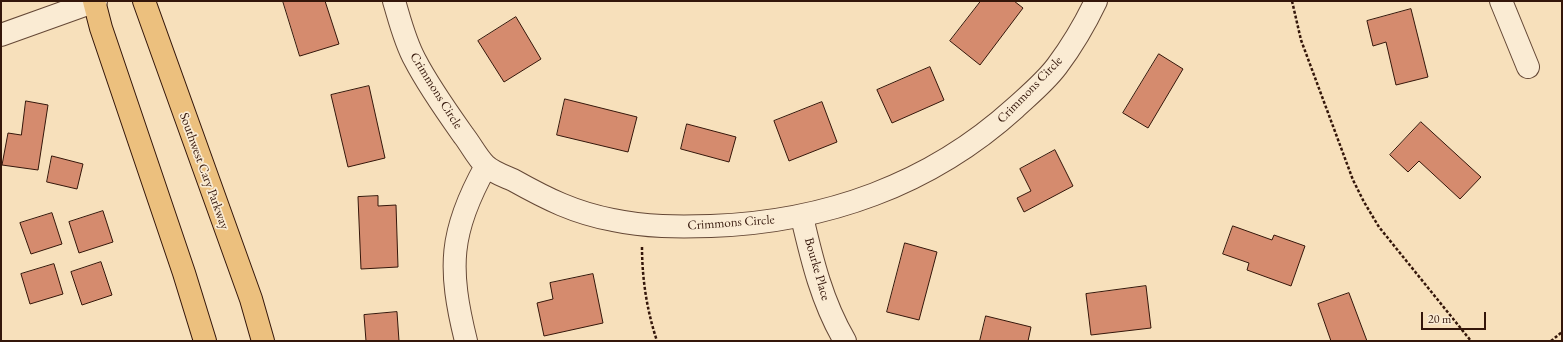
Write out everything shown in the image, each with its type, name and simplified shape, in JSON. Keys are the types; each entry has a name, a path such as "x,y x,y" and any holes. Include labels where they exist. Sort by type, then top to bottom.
{"main road":[{"path":"94,1 101,28 182,266 205,341"},
{"name":"Southwest Cary Parkway","path":"144,1 251,299 263,341"}],"street":[{"path":"1,35 94,1"},
{"name":"Crimmons Circle","path":"394,1 405,38 415,60 444,108 486,166 552,201 570,209 595,217 641,226 680,227 751,224 802,217 868,197 927,171 962,151 991,130 1056,68 1082,29 1096,1"},
{"path":"1500,1 1528,67"},
{"path":"466,341 455,288 454,253 464,210 486,166"},
{"name":"Bourke Place","path":"802,217 817,278 824,299 845,341"}],"path":[{"path":"1292,1 1307,54 1352,180 1379,228 1471,341"},
{"path":"641,226 642,272 652,325 657,341"},
{"path":"1551,341 1562,332"}],"building":[{"path":"283,1 325,1 339,44 300,56"},
{"path":"981,1 1014,1 1023,8 980,65 950,41"},
{"path":"1411,9 1428,77 1396,85 1386,42 1373,46 1367,21"},
{"path":"516,17 541,59 504,82 478,41"},
{"path":"1159,54 1183,69 1148,128 1123,113"},
{"path":"930,67 944,100 892,123 877,90"},
{"path":"369,86 385,158 348,167 331,95"},
{"path":"565,99 637,117 628,152 557,135"},
{"path":"26,101 48,105 38,170 2,165 8,133 21,135"},
{"path":"822,102 837,142 789,161 774,121"},
{"path":"1421,122 1481,177 1460,199 1419,161 1408,172 1390,155"},
{"path":"687,124 736,137 729,162 681,149"},
{"path":"1055,150 1073,186 1024,212 1017,198 1031,191 1020,169"},
{"path":"52,156 83,164 77,189 47,182"},
{"path":"378,196 378,206 396,205 398,267 361,269 358,197"},
{"path":"103,211 113,242 79,253 69,222"},
{"path":"52,213 62,244 31,254 20,223"},
{"path":"1233,226 1272,240 1274,235 1305,246 1291,286 1247,270 1249,263 1223,254"},
{"path":"905,243 937,252 919,320 887,312"},
{"path":"101,262 112,295 82,305 71,272"},
{"path":"54,264 63,294 30,304 21,274"},
{"path":"593,274 603,323 544,336 537,303 553,299 550,283"},
{"path":"1146,286 1151,328 1091,335 1086,294"},
{"path":"1349,293 1367,341 1331,341 1318,304"},
{"path":"397,312 399,341 366,341 364,315"},
{"path":"986,316 1031,327 1028,341 980,341"}]}
